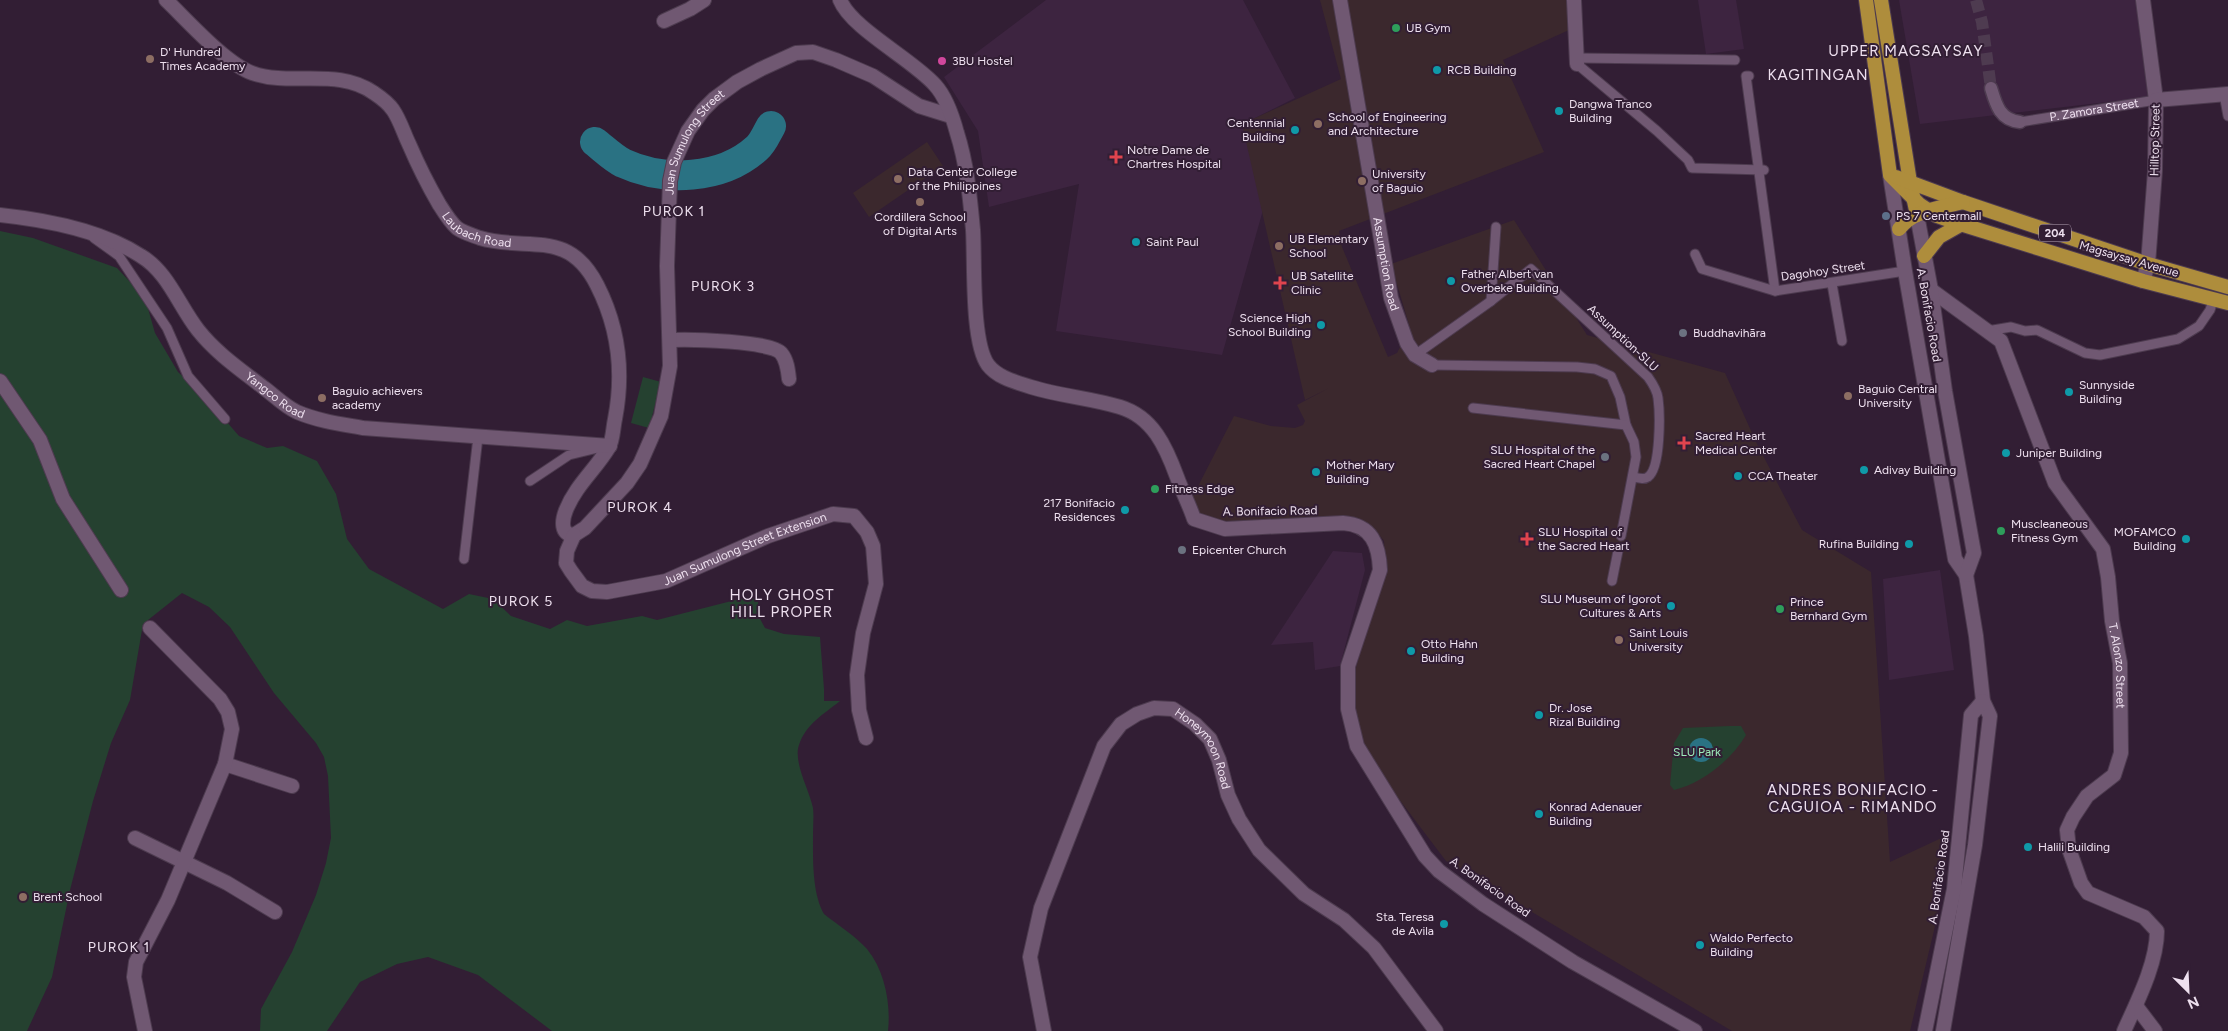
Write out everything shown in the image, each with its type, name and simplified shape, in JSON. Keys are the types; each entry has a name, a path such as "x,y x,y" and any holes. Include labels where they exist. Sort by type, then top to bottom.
{"highway":[{"path":"1866,0 1885,172"},
{"path":"1881,0 1914,199"},
{"name":"Magsaysay Avenue","path":"1885,172 1963,202 2148,264 2225,284"},
{"name":"Magsaysay Avenue","path":"1885,172 1914,199 1923,213 2143,281 2228,303"},
{"path":"1899,229 1906,221 1923,213 1963,202"},
{"path":"1924,256 1939,237 1962,224"}],"street":[{"name":"Laubach Road","path":"166,0 234,64 252,73 277,78 338,80 359,84 375,93 393,110 427,184 444,213 456,227 487,240 507,243 545,244 566,250 583,264 596,283 607,308 619,351 621,375 610,446 580,484 565,512 562,524 564,531 569,535 574,535"},
{"path":"664,21 704,0"},
{"name":"A. Bonifacio Road","path":"840,0 854,20 906,59 936,86 951,116 965,165 973,230 979,338 983,356 988,366 1014,382 1062,396 1086,398 1122,407 1140,417 1155,431 1164,445 1194,519 1225,529 1343,523 1351,524 1370,533 1375,540 1380,555 1380,570 1348,666 1348,709 1357,746 1425,856 1439,871 1483,904 1574,962 1695,1031"},
{"name":"Assumption Road","path":"1340,0 1391,298 1404,336 1415,355"},
{"path":"1574,0 1577,61"},
{"name":"Hilltop Street","path":"2143,0 2156,100 2156,171 2148,264 2143,281"},
{"name":"Juan Sumulong Street","path":"574,535 585,528 627,483 640,464 661,416 670,366 667,266 670,181 673,164 688,131 714,99 737,82 796,53 813,52 873,76 920,106 951,116"},
{"path":"1991,88 1995,102 2003,116 2012,121 2020,122"},
{"name":"P. Zamora Street","path":"2156,100 2226,94"},
{"name":"A. Bonifacio Road","path":"1885,172 1899,229 1955,559 1966,575 1976,636 1983,701 1990,716 1980,812 1963,926 1943,1031"},
{"name":"A. Bonifacio Road","path":"1923,213 1924,256 1931,290 1944,391 1974,553 1966,575"},
{"name":"Yangco Road","path":"0,215 23,217 86,232 142,256 165,280 198,331 280,402 296,411 324,421 363,428 610,446"},
{"path":"2214,298 2225,284"},
{"name":"T. Alonzo Street","path":"1931,290 2001,341 2055,483 2102,550 2108,577 2112,621 2120,663 2121,753 2114,775 2088,796 2073,817 2067,830 2068,849 2081,883 2088,893 2144,917 2157,931 2157,946 2136,1006 2124,1031"},
{"path":"670,340 699,340 773,347 781,353 787,363 789,379"},
{"path":"1415,355 1432,365"},
{"path":"0,381 40,440 60,494 121,590"},
{"name":"Juan Sumulong Street Extension","path":"574,535 567,551 566,563 570,571 582,586 592,591 607,592 666,581 768,536 833,514 854,516 867,532 873,546 876,584 863,633 857,675 859,710 866,738"},
{"path":"145,1031 134,977 136,962 185,862 225,764 232,729 228,712 220,699 150,628"},
{"name":"A. Bonifacio Road","path":"1925,1031 1954,889 1971,715 1983,701"},
{"name":"Honeymoon Road","path":"1044,1031 1030,957 1041,908 1104,746 1121,724 1137,714 1154,708 1174,709 1195,724 1210,739 1219,760 1228,795 1247,834 1259,850 1304,894 1344,920 1374,948 1436,1031"},
{"path":"225,764 292,786"},
{"path":"135,838 227,883 275,912"},
{"path":"2136,1006 2155,1031"}],"lane":[{"path":"1577,61 1735,60"},
{"path":"1577,61 1657,131 1688,160 1692,168 1762,170"},
{"name":"Dagohoy Street","path":"1749,76 1746,76 1762,170 1775,291 1832,284 1905,271"},
{"path":"2226,94 2228,116"},
{"name":"P. Zamora Street","path":"2020,122 2156,100"},
{"path":"1491,301 1496,227"},
{"path":"86,232 119,256 167,328 188,376 225,419"},
{"path":"1695,254 1702,269 1775,291"},
{"name":"Assumption-SLU","path":"1415,355 1491,301 1531,269 1648,377 1655,386 1658,397 1658,454 1654,470 1649,476 1644,478 1633,477"},
{"path":"1832,284 1842,341"},
{"path":"1987,331 2011,327 2025,331 2037,330 2085,353 2100,355 2178,339 2199,326 2210,310 2214,298"},
{"path":"1432,365 1557,366 1595,369 1611,376 1620,397 1626,424 1635,449 1633,477 1621,536"},
{"path":"1472,408 1626,424"},
{"path":"464,559 478,437"},
{"path":"530,481 569,455 610,446"},
{"path":"1612,581 1618,550"}],"shaded area":[{"name":"Notre Dame de Chartres Hospital","path":"1046,0 1243,0 1295,98 1243,124 1263,210 1222,355 1056,331 1079,184 989,207 978,131 944,77"},
{"name":"Saint Louis University","path":"1320,0 1568,0 1569,30 1503,60 1544,152 1339,231 1342,247 1388,357 1397,353 1410,328 1391,264 1514,220 1587,335 1725,373 1757,444 1802,530 1871,572 1890,862 1950,834 1936,922 1910,1031 1732,1031 1446,861 1358,745 1351,699 1353,678 1385,567 1384,541 1377,532 1364,524 1230,526 1195,516 1192,498 1234,416 1271,426 1295,428 1303,425 1305,421 1297,405 1329,388 1305,400 1242,124 1341,79"},
{"path":"1698,0 1736,0 1744,49 1706,54"},
{"path":"1899,0 2137,0 2150,97 1920,124"},
{"name":"Data Center College of the Philippines","path":"927,142 943,166 869,217 853,193"},
{"path":"1333,551 1362,553 1365,570 1340,666 1315,670 1313,642 1271,645"},
{"path":"1940,570 1954,670 1889,680 1883,579"}],"green space":[{"path":"0,231 33,238 117,268 145,298 155,333 178,372 207,399 239,436 267,448 283,446 317,461 336,494 347,539 369,569 443,609 469,594 493,599 511,616 550,629 567,620 587,626 642,616 657,620 759,594 757,613 765,628 784,634 820,637 824,701 840,701 806,731 799,745 798,752 800,767 813,808 815,886 824,914 862,944 878,967 885,988 889,1010 888,1031 552,1031 478,975 428,957 397,964 360,982 327,1031 260,1031 261,1009 292,952 316,895 326,863 331,838 328,776 324,757 316,743 274,693 230,627 209,607 182,593 143,624 130,700 111,743 93,801 70,890 52,977 27,1031 0,1031"},
{"path":"643,377 661,382 649,428 631,423"},
{"name":"SLU Park","path":"1741,726 1746,735 1740,744 1724,762 1706,776 1685,787 1674,790 1670,785 1674,743 1683,728"}],"water":[{"path":"1701,738 1706,739 1712,745 1712,755 1706,761 1701,762 1696,761 1690,755 1689,750 1690,745 1696,739"}],"waterway":[{"path":"595,142 619,161 639,169 656,173 692,175 727,167 743,159 759,146 771,126"}],"tunnel":[{"path":"1976,0 1982,22 1991,88"}],"place":[{"name":"UB Gym","path":"1396,28"},
{"name":"D' Hundred Times Academy","path":"150,59"},
{"name":"3BU Hostel","path":"942,61"},
{"name":"RCB Building","path":"1437,70"},
{"name":"Dangwa Tranco Building","path":"1559,111"},
{"name":"School of Engineering and Architecture","path":"1318,124"},
{"name":"Centennial Building","path":"1295,130"},
{"name":"Notre Dame de Chartres Hospital","path":"1116,157"},
{"name":"Data Center College of the Philippines","path":"898,179"},
{"name":"University of Baguio","path":"1362,181"},
{"name":"Cordillera School of Digital Arts","path":"920,202"},
{"name":"PS 7 Centermall","path":"1886,216"},
{"name":"Saint Paul","path":"1136,242"},
{"name":"UB Elementary School","path":"1279,246"},
{"name":"Father Albert van Overbeke Building","path":"1451,281"},
{"name":"UB Satellite Clinic","path":"1280,283"},
{"name":"Science High School Building","path":"1321,325"},
{"name":"Buddhavihāra","path":"1683,333"},
{"name":"Sunnyside Building","path":"2069,392"},
{"name":"Baguio Central University","path":"1848,396"},
{"name":"Baguio achievers academy","path":"322,398"},
{"name":"Sacred Heart Medical Center","path":"1684,443"},
{"name":"Juniper Building","path":"2006,453"},
{"name":"SLU Hospital of the Sacred Heart Chapel","path":"1605,457"},
{"name":"Adivay Building","path":"1864,470"},
{"name":"Mother Mary Building","path":"1316,472"},
{"name":"CCA Theater","path":"1738,476"},
{"name":"Fitness Edge","path":"1155,489"},
{"name":"217 Bonifacio Residences","path":"1125,510"},
{"name":"Muscleaneous Fitness Gym","path":"2001,531"},
{"name":"SLU Hospital of the Sacred Heart","path":"1527,539"},
{"name":"MOFAMCO Building","path":"2186,539"},
{"name":"Rufina Building","path":"1909,544"},
{"name":"Epicenter Church","path":"1182,550"},
{"name":"SLU Museum of Igorot Cultures & Arts","path":"1671,606"},
{"name":"Prince Bernhard Gym","path":"1780,609"},
{"name":"Saint Louis University","path":"1619,640"},
{"name":"Otto Hahn Building","path":"1411,651"},
{"name":"Dr. Jose Rizal Building","path":"1539,715"},
{"name":"Konrad Adenauer Building","path":"1539,814"},
{"name":"Halili Building","path":"2028,847"},
{"name":"Brent School","path":"23,897"},
{"name":"Sta. Teresa de Avila","path":"1444,924"},
{"name":"Waldo Perfecto Building","path":"1700,945"}],"district":[{"name":"UPPER MAGSAYSAY","path":"1906,51"},
{"name":"KAGITINGAN","path":"1818,75"},
{"name":"PUROK 1","path":"674,211"},
{"name":"PUROK 3","path":"723,286"},
{"name":"PUROK 4","path":"640,507"},
{"name":"PUROK 5","path":"521,601"},
{"name":"HOLY GHOST HILL PROPER","path":"782,604"},
{"name":"ANDRES BONIFACIO - CAGUIOA - RIMANDO","path":"1853,798"},
{"name":"PUROK 1","path":"119,947"}]}
